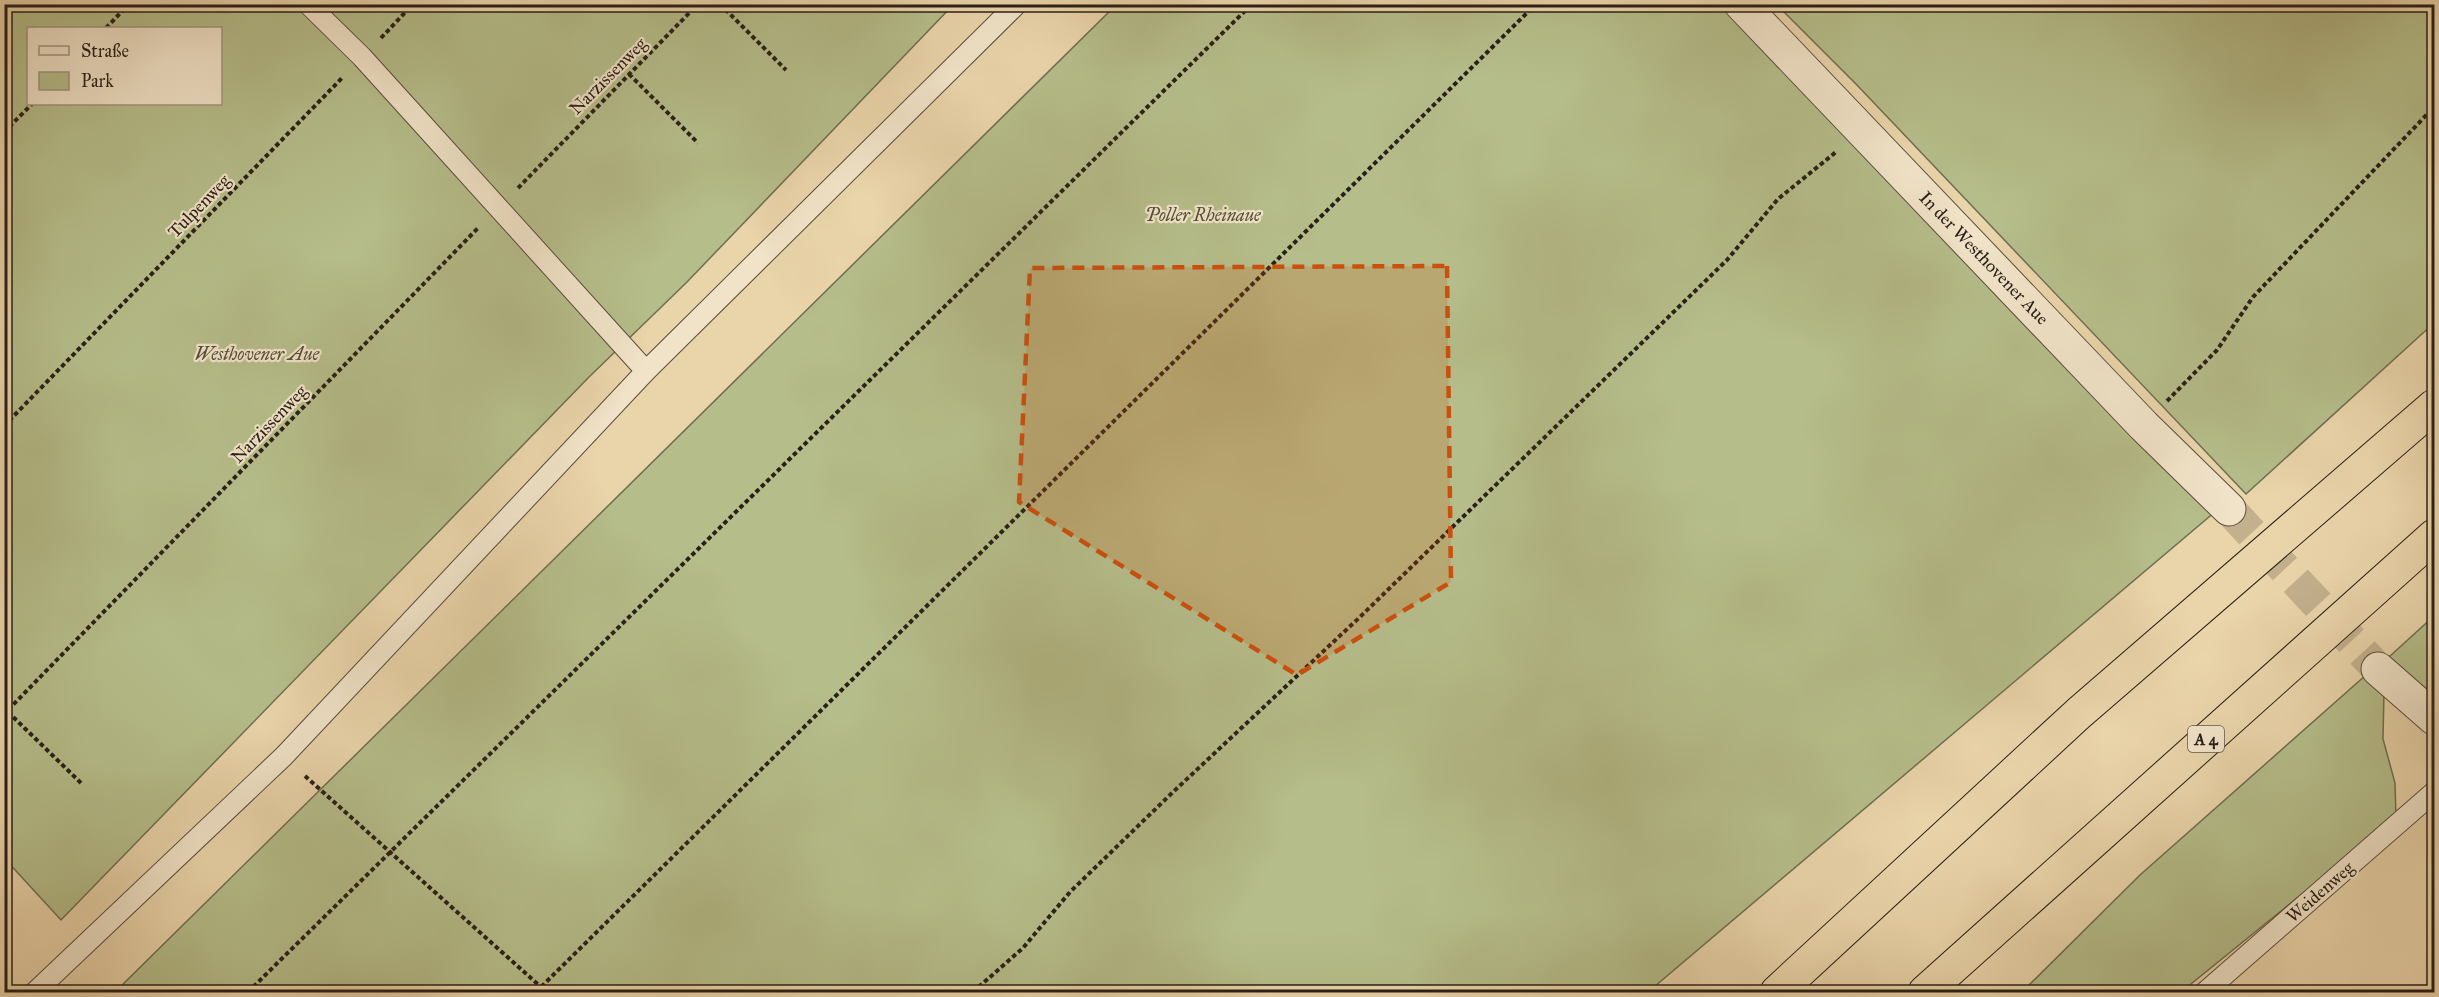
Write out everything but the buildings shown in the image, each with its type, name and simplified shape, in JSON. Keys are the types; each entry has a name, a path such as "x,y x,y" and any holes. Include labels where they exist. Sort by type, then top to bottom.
{"highway":[{"path":"1777,993 2079,713 2434,406"},
{"name":"A 4","path":"1926,993 2434,536"}],"street":[{"name":"In der Westhovener Aue","path":"1741,4 2144,426 2229,508"},
{"path":"2378,669 2434,718"}],"lane":[{"path":"308,4 362,57 646,371"},
{"path":"35,993 284,756 646,371 1017,4"},
{"name":"Weidenweg","path":"2205,993 2434,792"}],"path":[{"path":"107,27 129,4"},
{"name":"Tulpenweg","path":"4,426 413,4"},
{"name":"Narzissenweg","path":"81,783 7,711 698,4"},
{"path":"720,4 786,70"},
{"path":"248,993 1252,4"},
{"path":"536,993 1536,4"},
{"path":"629,74 698,143"},
{"path":"4,132 31,105"},
{"path":"2144,426 2217,350 2253,297 2434,107"},
{"path":"973,993 1023,948 1071,892 1172,793 1361,616 1727,260 1778,199 1862,131"},
{"path":"284,756 389,853 541,987"}],"highlighted area":[{"path":"1447,266 1451,582 1297,675 1019,502 1030,268"}],"green space":[{"name":"Westhovener Aue","path":"5,5 953,5 687,282 589,377 61,920 5,859"},
{"name":"Poller Rheinaue","path":"1116,5 1724,5 2014,312 2216,511 1648,992 115,992"},
{"path":"1777,5 2434,5 2434,323 2246,494 1856,84"},
{"path":"2434,616 2434,696 2389,657"},
{"path":"2366,675 2384,691 2383,739 2395,783 2396,818 2181,992 2022,992 2140,875"}],"tunnel":[{"path":"2229,509 2378,669"}]}
